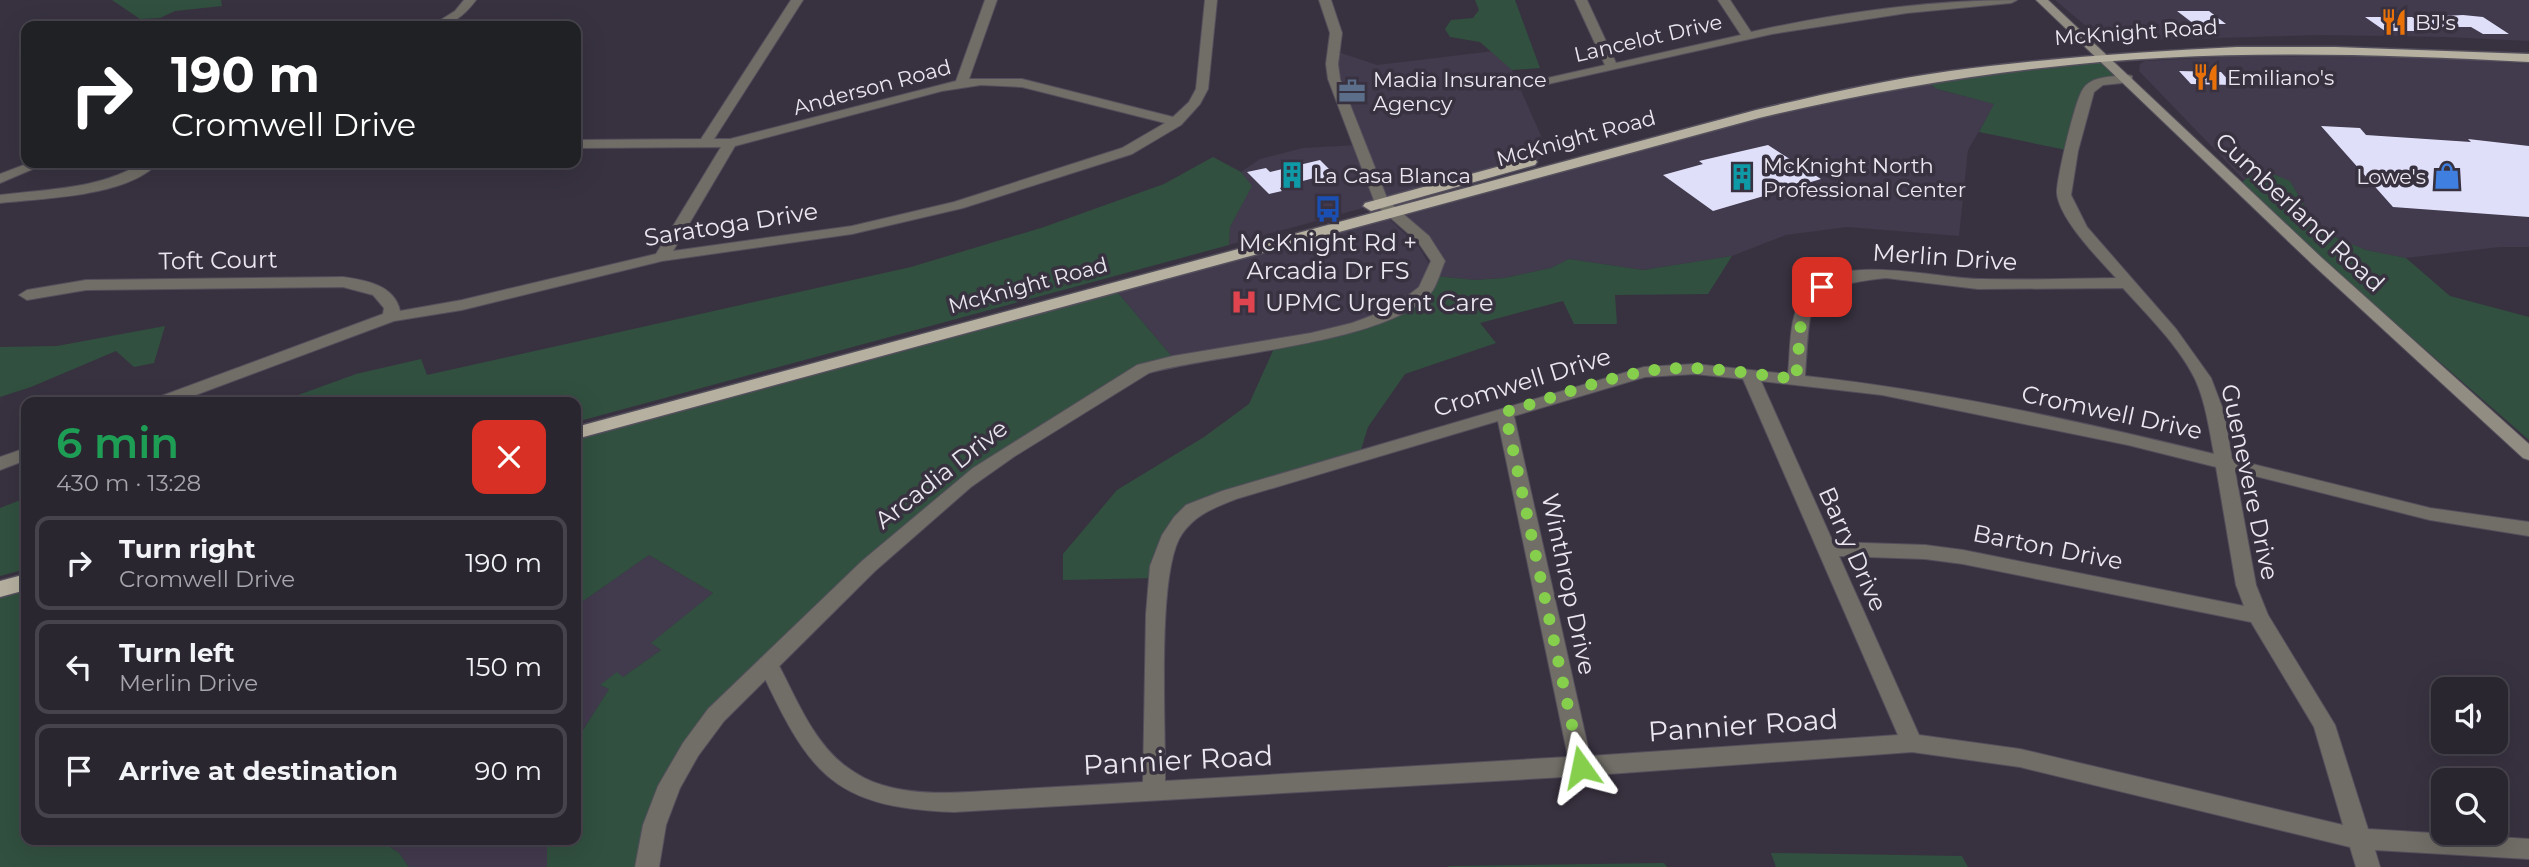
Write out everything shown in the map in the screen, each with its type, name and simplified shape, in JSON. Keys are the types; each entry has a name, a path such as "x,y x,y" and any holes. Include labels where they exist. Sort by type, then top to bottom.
{"highway":[{"name":"McKnight Road","path":"581,432 1387,210 1595,145 1822,88 1941,65 2197,42 2313,40 2529,49"},
{"name":"McKnight Road","path":"2100,52 2326,50 2529,58"},
{"name":"McKnight Road","path":"581,421 1387,210"},
{"path":"0,576 21,570"},
{"path":"0,589 21,583"}],"main road":[{"name":"Cumberland Road","path":"2042,0 2100,52 2317,261 2529,454"}],"street":[{"path":"445,21 459,13 470,0"},
{"path":"704,145 797,0"},
{"path":"961,83 991,0"},
{"name":"Saratoga Drive","path":"175,397 391,317 462,305 662,257 826,234 919,215 1111,157 1151,139 1176,122 1190,109 1201,92 1211,0"},
{"path":"1325,0 1336,33 1332,64 1334,79 1387,210"},
{"path":"1581,0 1611,66"},
{"path":"1724,0 1747,35"},
{"name":"Lancelot Drive","path":"1543,83 1747,35 1859,16 2011,0"},
{"name":"Guenevere Drive","path":"2128,79 2106,81 2090,88 2063,186 2072,216 2170,332 2203,378 2215,412 2246,585 2258,616 2324,724 2368,867"},
{"name":"Anderson Road","path":"581,144 730,143 961,83 990,80 1022,83 1176,122"},
{"path":"662,257 730,143"},
{"path":"0,179 28,168"},
{"path":"0,199 105,184 144,168"},
{"name":"Arcadia Drive","path":"647,867 652,831 671,779 716,715 841,592 965,482 1035,434 1140,370 1174,359 1311,338 1370,323 1416,299 1435,276 1419,247 1387,210"},
{"name":"Merlin Drive","path":"1796,379 1802,310 1813,293 1840,278 1886,273 1965,284 2127,283"},
{"name":"Toft Court","path":"27,295 86,285 343,282 368,286 385,296 392,308 391,317"},
{"name":"Cromwell Drive","path":"1154,790 1157,590 1165,549 1181,522 1193,510 1229,495 1625,376 1659,369 1695,369 1796,379 1931,399 2089,430 2431,514 2529,529"},
{"name":"Barry Drive","path":"1749,374 1912,743"},
{"name":"Winthrop Drive","path":"1505,412 1581,767"},
{"path":"0,464 21,456"},
{"name":"Barton Drive","path":"1826,549 1925,552 1963,557 2258,616"},
{"name":"Pannier Road","path":"768,664 792,714 825,763 841,778 878,795 927,803 1581,767 1912,743 2020,758 2360,839 2529,849"}],"shaded area":[{"path":"2055,0 2529,0 2529,41 2321,35 2117,41 2093,32"},
{"path":"1335,51 1377,65 1494,51 1512,70 1550,156 1229,245 1230,227 1251,186 1241,172 1260,159 1303,148 1358,145 1345,111"},
{"path":"2241,56 2419,57 2529,64 2529,247 2500,247 2406,258 2366,250 2335,237 2314,221 2290,181 2249,176 2244,180 2139,71 2140,64 2145,61"},
{"path":"1922,79 1937,89 1995,104 1968,150 1959,236 1847,227 1786,235 1732,256 1643,270 1569,259 1551,268 1504,278 1475,280 1435,276 1430,285 1370,323 1174,359 1113,287 1385,215 1419,247 1433,271 1438,265 1395,212 1756,114"},
{"path":"649,555 713,593 652,643 661,650 623,677 600,685 609,689 581,733 581,603"},
{"path":"387,845 547,845 547,867 409,867 399,853"}],"green space":[{"path":"112,0 221,0 222,6 175,11 160,18 140,19"},
{"path":"1475,0 1515,0 1540,68 1512,70 1480,42 1450,37 1445,29 1451,20 1473,18 1479,10"},
{"path":"2105,57 2128,79 2092,86 2071,151 1979,132 1994,104 1937,89 1922,79"},
{"path":"1213,157 1241,172 1252,186 1230,227 1229,245 581,421 581,397 293,397 356,374 421,359 427,375 911,267 1044,227 1164,184"},
{"path":"2259,173 2273,174 2290,181 2314,221 2335,237 2366,250 2406,258 2450,296 2529,317 2529,440 2238,186 2249,176"},
{"path":"1732,256 1708,294 1615,295 1617,324 1574,324 1563,301 1480,323 1496,343 1405,374 1368,427 1359,456 1193,510 1159,578 1063,580 1063,554 1117,490 1204,437 1249,404 1276,344 1395,311 1435,276 1475,280 1504,278 1551,268 1569,259 1643,270"},
{"path":"1113,287 1174,359 1159,363 965,482 700,735 647,867 547,867 547,845 581,845 581,733 609,689 600,685 617,672 623,677 661,650 651,643 713,593 649,555 581,603 581,432"},
{"path":"165,326 154,363 134,367 116,351 31,387 0,397 0,347 57,346"},
{"path":"21,500 21,570 0,576 0,508"},
{"path":"21,583 21,845 387,845 399,853 409,867 0,867 0,589"},
{"path":"1771,853 1962,856 1968,867 1776,867"},
{"path":"1664,863 1667,867 1447,867 1449,866"}],"building":[{"path":"2177,11 2209,11 2226,24 2194,24"},
{"path":"2365,17 2412,17 2422,23 2422,17 2483,17 2509,34 2483,34 2471,27 2427,27 2433,31 2385,31"},
{"name":"Emiliano's","path":"2179,71 2221,72 2233,85 2191,84"},
{"name":"Lowe's","path":"2321,126 2360,128 2366,135 2471,142 2468,139 2529,146 2529,217 2393,207"},
{"name":"McKnight North Professional Center","path":"1768,145 1821,179 1713,211 1663,175 1703,164 1699,161"},
{"name":"La Casa Blanca","path":"1320,160 1337,177 1318,182 1314,178 1284,186 1280,188 1282,191 1269,194 1247,172 1266,168 1270,172"}],"place":[{"name":"BJ's","path":"2394,22"},
{"name":"Emiliano's","path":"2206,77"},
{"name":"Madia Insurance Agency","path":"1352,91"},
{"name":"La Casa Blanca","path":"1292,175"},
{"name":"Lowe's","path":"2447,176"},
{"name":"McKnight North Professional Center","path":"1742,177"},
{"name":"McKnight Rd + Arcadia Dr FS","path":"1328,209"},
{"name":"UPMC Urgent Care","path":"1244,302"}],"route":[{"path":"1581,767 1505,412 1625,376 1659,369 1695,369 1796,379 1802,310 1813,293 1822,287"}]}
